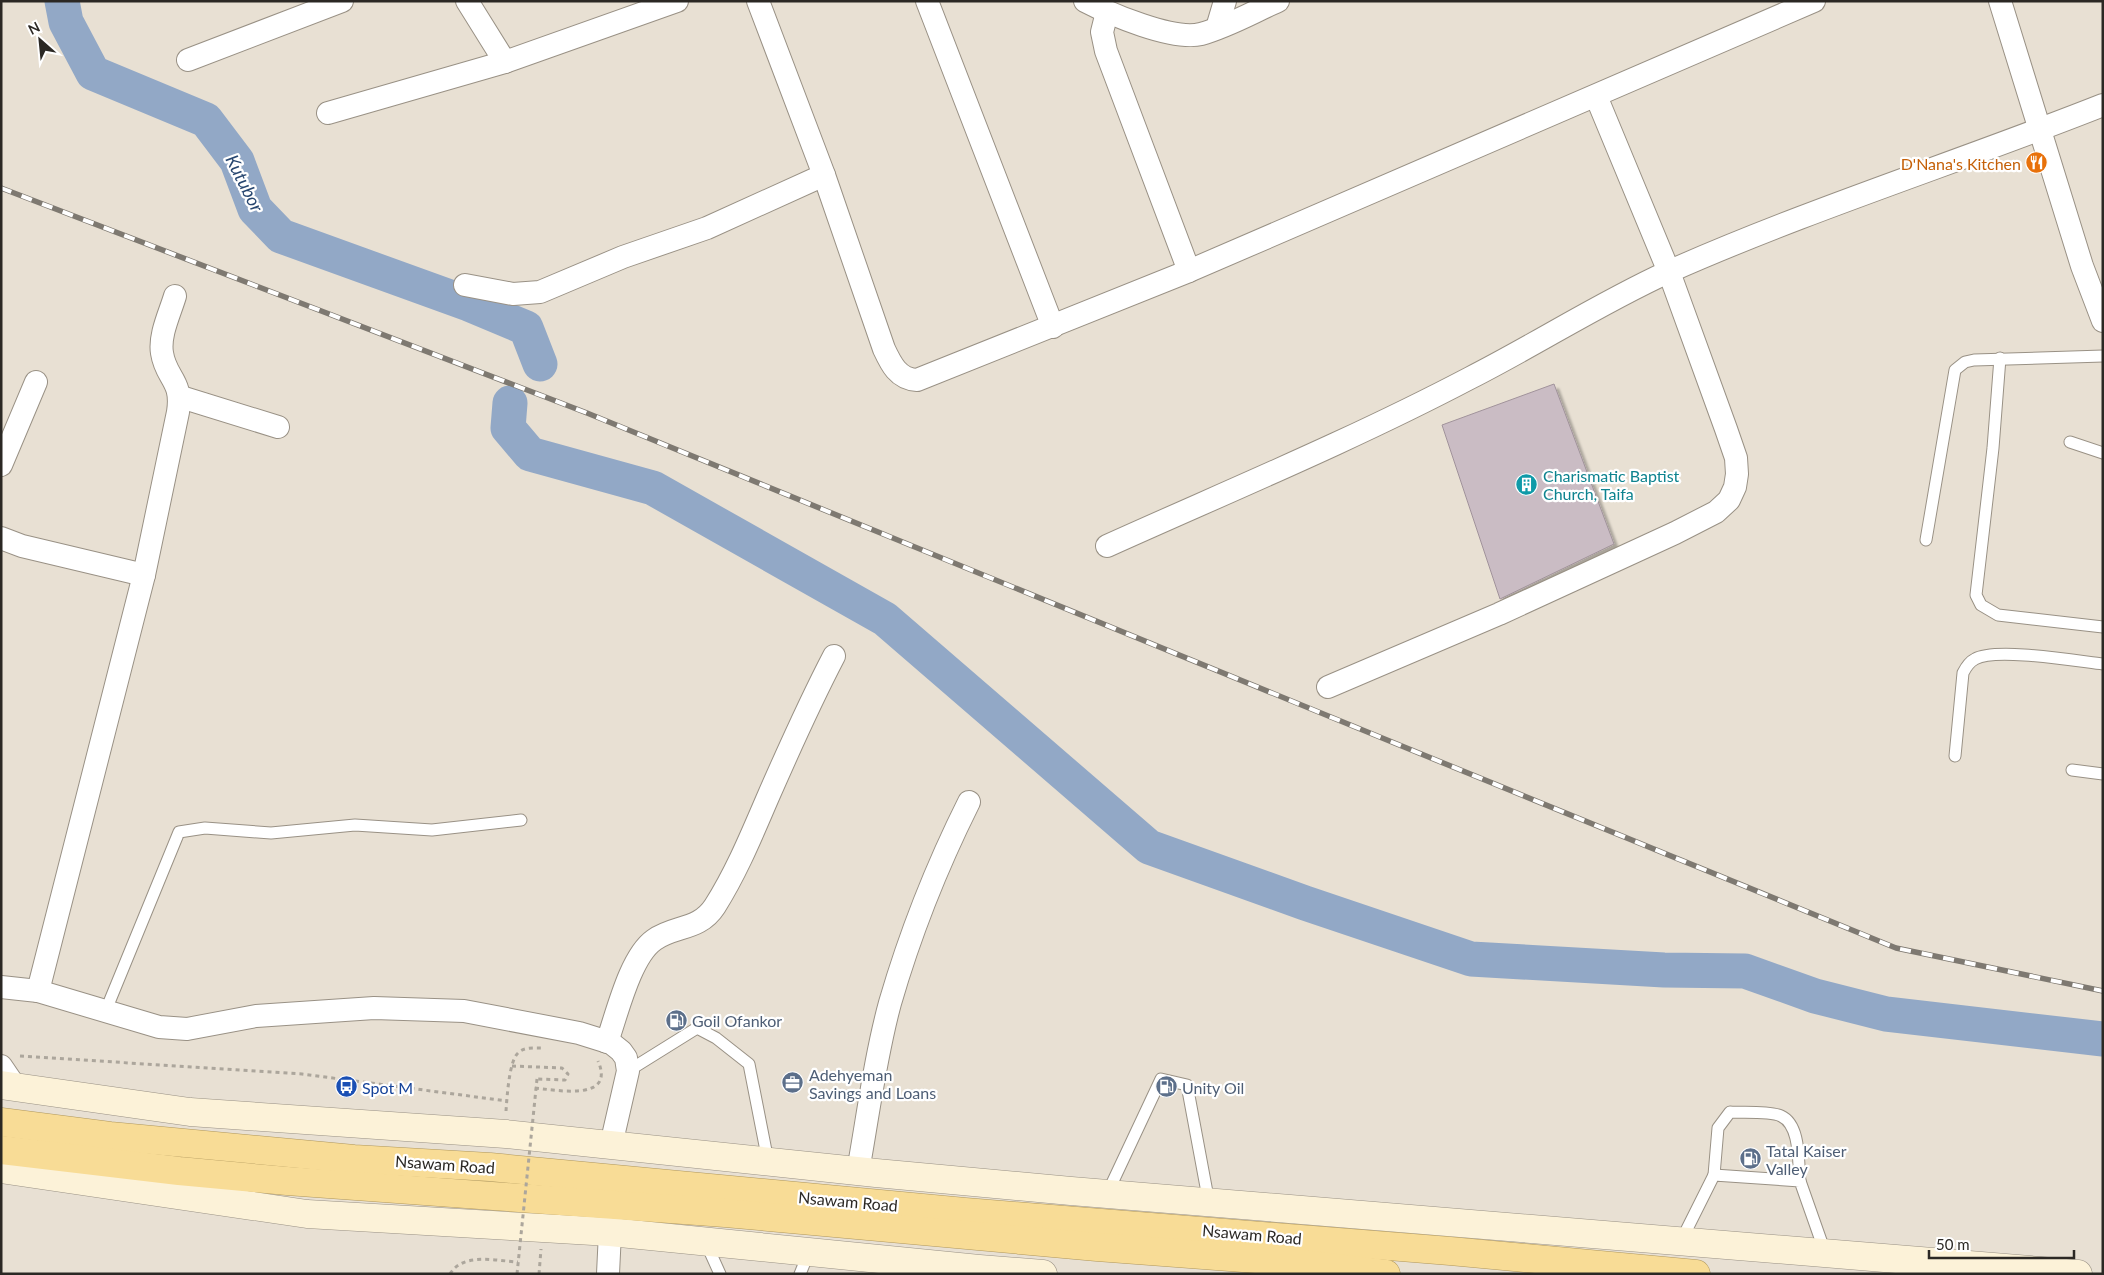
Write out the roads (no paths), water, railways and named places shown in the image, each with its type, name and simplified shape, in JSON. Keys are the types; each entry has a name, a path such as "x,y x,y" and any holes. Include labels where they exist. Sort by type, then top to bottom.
{"highway":[{"name":"Nsawam Road","path":"1,1122 110,1136 354,1158 490,1167 965,1212 1220,1231 1696,1274"},
{"name":"Nsawam Road","path":"1,1150 248,1177 725,1213 1097,1247 1269,1260 1386,1274"}],"main road":[{"path":"7,1073 190,1112 506,1134 858,1171 1107,1194 2078,1274"},
{"path":"1,1169 307,1214 610,1232 706,1241 805,1263 1043,1274"}],"street":[{"path":"188,60 342,1"},
{"path":"468,1 505,62"},
{"path":"328,112 505,62 677,1"},
{"path":"758,1 824,176 884,349 893,367 909,379 927,378 1189,271 1814,1"},
{"path":"927,1 1053,327"},
{"path":"1084,1 1108,12 1165,31 1188,36 1217,28 1278,1"},
{"path":"1217,28 1225,1"},
{"path":"2000,1 2082,266 2103,321"},
{"path":"1108,12 1102,32 1106,51 1189,271"},
{"path":"1328,687 1499,614 1666,537 1716,512 1729,500 1735,487 1737,474 1736,458 1669,272 1596,96"},
{"path":"1107,546 1384,422 1472,377 1613,299 1669,272 1860,195 2040,130 2103,105"},
{"path":"465,285 512,294 540,292 623,257 707,228 824,176"},
{"path":"38,991 144,575 181,397 162,354 162,340 175,296"},
{"path":"1,465 36,382"},
{"path":"181,397 278,427"},
{"path":"1,538 22,546 144,575"},
{"path":"601,1049 646,946 661,936 688,928 701,921 717,903 734,872 803,716 834,656"},
{"path":"858,1171 890,1005 921,909 948,844 969,802"},
{"path":"1,987 38,991 158,1027 187,1029 256,1016 365,1008 464,1011 579,1033 601,1049 621,1051 626,1058 628,1071 611,1145"},
{"path":"608,1274 610,1232"}],"lane":[{"path":"1926,540 1956,370 1965,362 2000,358 2103,356"},
{"path":"2000,358 1994,448 1976,595 1987,610 1998,615 2103,627"},
{"path":"2070,442 2103,454"},
{"path":"1955,756 1963,673 1966,666 1976,658 1986,655 2009,654 2103,664"},
{"path":"2072,770 2103,774"},
{"path":"106,1010 178,832 205,828 271,833 355,825 432,830 521,820"},
{"path":"628,1071 697,1028 716,1038 749,1064 768,1162"},
{"path":"1107,1194 1161,1079 1187,1085 1209,1203"},
{"path":"1681,1241 1714,1175 1718,1128 1730,1112 1780,1116 1788,1121 1794,1130 1800,1182 1824,1252"},
{"path":"1714,1175 1800,1182"},
{"path":"706,1241 720,1274"}],"waterway":[{"name":"Kutubor","path":"62,1 66,22 93,73 206,120 237,161 255,209 281,236 469,304 526,328 540,364"},
{"path":"510,403 508,428 530,454 653,488 885,619 1149,847 1305,903 1471,959 1664,970 1745,971 1815,996 1886,1014 2103,1039"}],"railway":[{"path":"1,188 587,413 1896,948 2103,991"}],"place":[{"name":"D'Nana's Kitchen","path":"2037,163"},
{"name":"Charismatic Baptist Church, Taifa","path":"1527,484"},
{"name":"Goil Ofankor","path":"676,1020"},
{"name":"Adehyeman Savings and Loans","path":"793,1083"},
{"name":"Spot M","path":"346,1087"},
{"name":"Unity Oil","path":"1166,1087"},
{"name":"Tatal Kaiser Valley","path":"1750,1159"}]}
